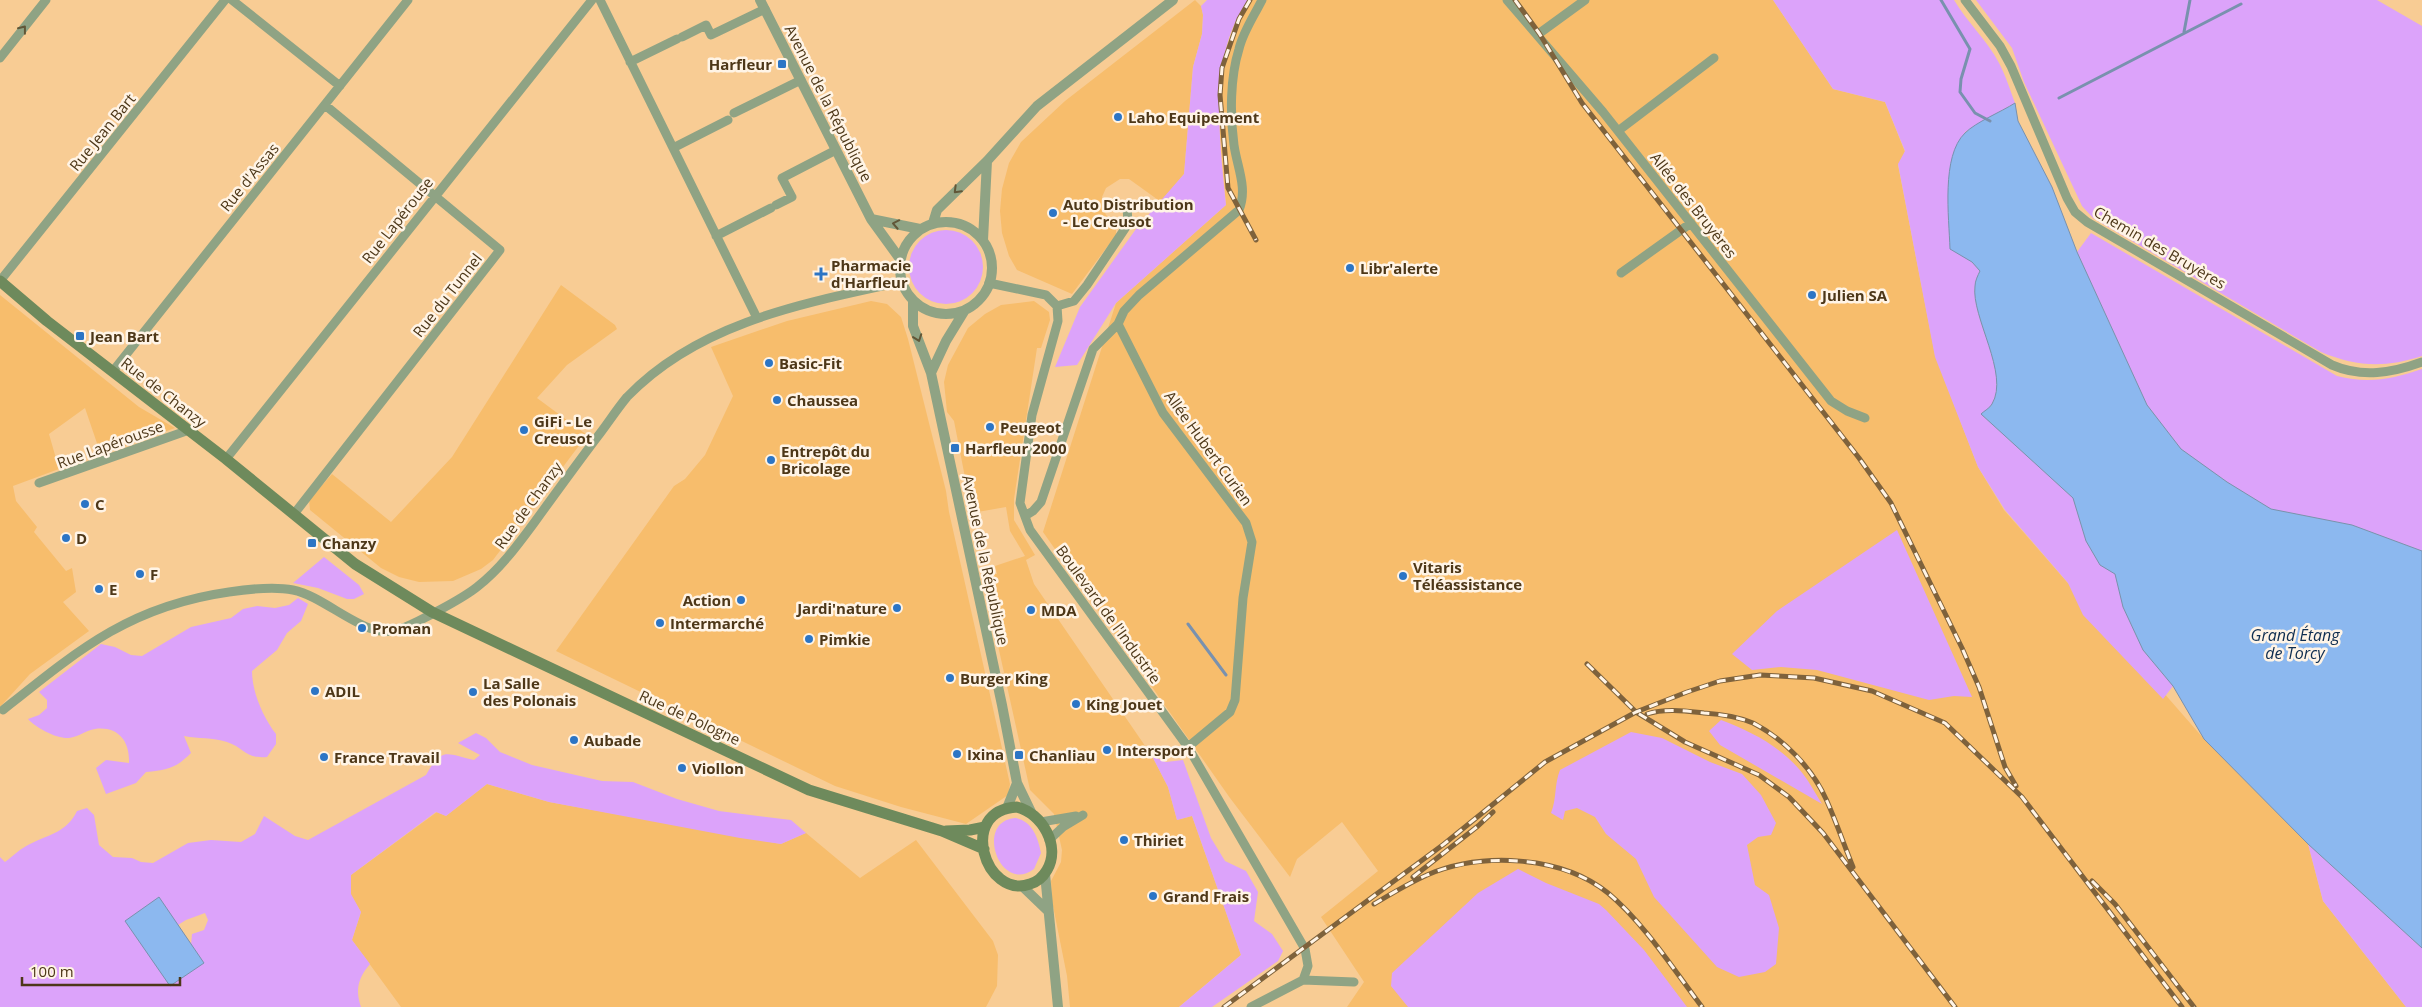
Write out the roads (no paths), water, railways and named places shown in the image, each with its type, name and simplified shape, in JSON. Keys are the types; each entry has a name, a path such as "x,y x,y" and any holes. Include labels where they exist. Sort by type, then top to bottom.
{"main road":[{"name":"Rue de Chanzy","path":"0,281 356,564 432,612"},
{"name":"Rue de Pologne","path":"432,612 809,790 942,831 984,849"},
{"path":"1017,807 1031,812 1041,822 1049,840 1051,862 1045,874 1034,883 1022,886 1008,884 1000,880 993,873 982,841 985,827 992,816 1007,808 1017,807"},
{"name":"Rue de Pologne","path":"942,831 970,830 985,827"}],"street":[{"path":"0,58 46,0"},
{"name":"Rue Jean Bart","path":"0,281 225,0"},
{"path":"232,0 340,86"},
{"name":"Rue d'Assas","path":"113,371 408,0"},
{"path":"600,0 757,318"},
{"path":"933,223 938,210 987,161 1037,106 1173,0"},
{"path":"1025,516 1033,511 1041,502 1093,349 1118,324 1124,311 1139,294 1239,210 1243,191 1233,129 1235,69 1239,48 1262,0"},
{"name":"Allée des Bruyères","path":"1507,0 1618,131 1831,401 1847,411 1865,418"},
{"path":"1537,35 1584,0"},
{"name":"Chemin des Bruyères","path":"1965,0 2000,46 2011,66 2067,198 2075,212 2087,222 2332,364 2348,371 2378,373 2422,362"},
{"name":"Rue Lapérouse","path":"226,459 587,2"},
{"path":"630,62 706,25 711,35 762,4"},
{"name":"Avenue de la République","path":"762,4 871,220 900,259"},
{"path":"1618,131 1714,58"},
{"path":"673,148 801,80"},
{"name":"Rue du Tunnel","path":"294,514 500,250 435,194 324,105"},
{"path":"716,236 792,198 782,178 836,150"},
{"path":"983,240 987,161"},
{"path":"989,284 1046,295 1057,306 1074,301 1128,224 1126,206"},
{"path":"871,220 920,229"},
{"path":"947,221 961,224 973,230 983,240 990,254 992,268 989,284 980,299 965,310 952,314 938,314 925,309 914,301 901,282 900,259 908,242 920,229 933,223 947,221"},
{"path":"1621,273 1691,224"},
{"name":"Rue de Chanzy","path":"3,710 71,656 121,624 168,604 192,598 250,589 293,590 326,602 366,627 380,632 399,630 476,589 508,559 628,397 670,362 703,341 740,323 832,297 901,282"},
{"name":"Avenue de la République","path":"914,301 913,326 931,373 1017,783 1031,812"},
{"name":"Boulevard de l'Industrie","path":"1057,306 1058,321 1032,416 1020,503 1030,530 1188,747 1304,949 1308,966 1304,980"},
{"path":"931,373 946,341 965,310"},
{"name":"Allée Hubert Curien","path":"1118,324 1163,413 1246,523 1252,542 1243,598 1235,700 1230,712 1188,747"},
{"name":"Rue Lapérousse","path":"39,483 189,430"},
{"path":"1007,808 1017,783"},
{"path":"1041,822 1084,815 1063,827 1049,840"},
{"path":"1045,874 1047,910 1058,1007"},
{"path":"1022,886 1047,910"},
{"path":"1251,1007 1304,980 1354,982"}],"water":[{"name":"Grand Étang de Torcy","path":"2015,103 2018,121 2052,187 2077,252 2147,405 2181,449 2227,482 2271,509 2352,525 2422,551 2422,948 2308,844 2204,739 2173,686 2143,650 2123,607 2115,574 2100,565 2086,541 2073,498 1981,414 1992,404 1996,392 1996,377 1975,299 1975,284 1980,271 1972,262 1950,249 1949,171 1957,143 1965,133 1982,121"},
{"path":"159,897 204,963 170,986 125,921"}],"waterway":[{"path":"1941,0 1970,49 1961,79 1960,92 1975,113 1990,121"},
{"path":"2184,32 2190,0"},
{"path":"2059,98 2241,4"},
{"path":"1188,624 1226,675"}],"railway":[{"path":"1250,0 1239,19 1222,68 1220,95 1228,188 1256,240"},
{"path":"1515,0 1539,33 1582,103 1859,458 1891,503 1962,648 1979,687 2005,767 2016,786"},
{"path":"1587,664 1636,712 1685,742 1759,775 1789,797 1823,833 1955,1007"},
{"path":"1224,1007 1444,844 1545,762 1636,712 1720,681 1760,675 1814,678 1872,691 1945,723 2022,797 2182,1007"},
{"path":"1647,714 1676,710 1729,716 1753,723 1776,737 1796,755 1820,787 1853,867"},
{"path":"1413,877 1493,812"},
{"path":"1374,904 1427,875 1471,863 1520,861 1567,871 1589,880 1608,893 1634,918 1702,1007"},
{"path":"2092,881 2115,904 2194,1007"}],"place":[{"name":"Harfleur","path":"782,64"},
{"name":"Laho Equipement","path":"1118,117"},
{"name":"Auto Distribution - Le Creusot","path":"1053,213"},
{"name":"Libr'alerte","path":"1350,268"},
{"name":"Pharmacie d'Harfleur","path":"821,274"},
{"name":"Julien SA","path":"1812,295"},
{"name":"Jean Bart","path":"80,336"},
{"name":"Basic-Fit","path":"769,363"},
{"name":"Chaussea","path":"777,400"},
{"name":"Peugeot","path":"990,427"},
{"name":"GiFi - Le Creusot","path":"524,430"},
{"name":"Harfleur 2000","path":"955,448"},
{"name":"Entrepôt du Bricolage","path":"771,460"},
{"name":"C","path":"85,504"},
{"name":"D","path":"66,538"},
{"name":"Chanzy","path":"312,543"},
{"name":"F","path":"140,574"},
{"name":"Vitaris Téléassistance","path":"1403,576"},
{"name":"E","path":"99,589"},
{"name":"Action","path":"741,600"},
{"name":"Jardi'nature","path":"897,608"},
{"name":"MDA","path":"1031,610"},
{"name":"Intermarché","path":"660,623"},
{"name":"Proman","path":"362,628"},
{"name":"Pimkie","path":"809,639"},
{"name":"Burger King","path":"950,678"},
{"name":"ADIL","path":"315,691"},
{"name":"La Salle des Polonais","path":"473,692"},
{"name":"King Jouet","path":"1076,704"},
{"name":"Aubade","path":"574,740"},
{"name":"Intersport","path":"1107,750"},
{"name":"Ixina","path":"957,754"},
{"name":"Chanliau","path":"1019,755"},
{"name":"France Travail","path":"324,757"},
{"name":"Viollon","path":"682,768"},
{"name":"Thiriet","path":"1124,840"},
{"name":"Grand Frais","path":"1153,896"}]}
